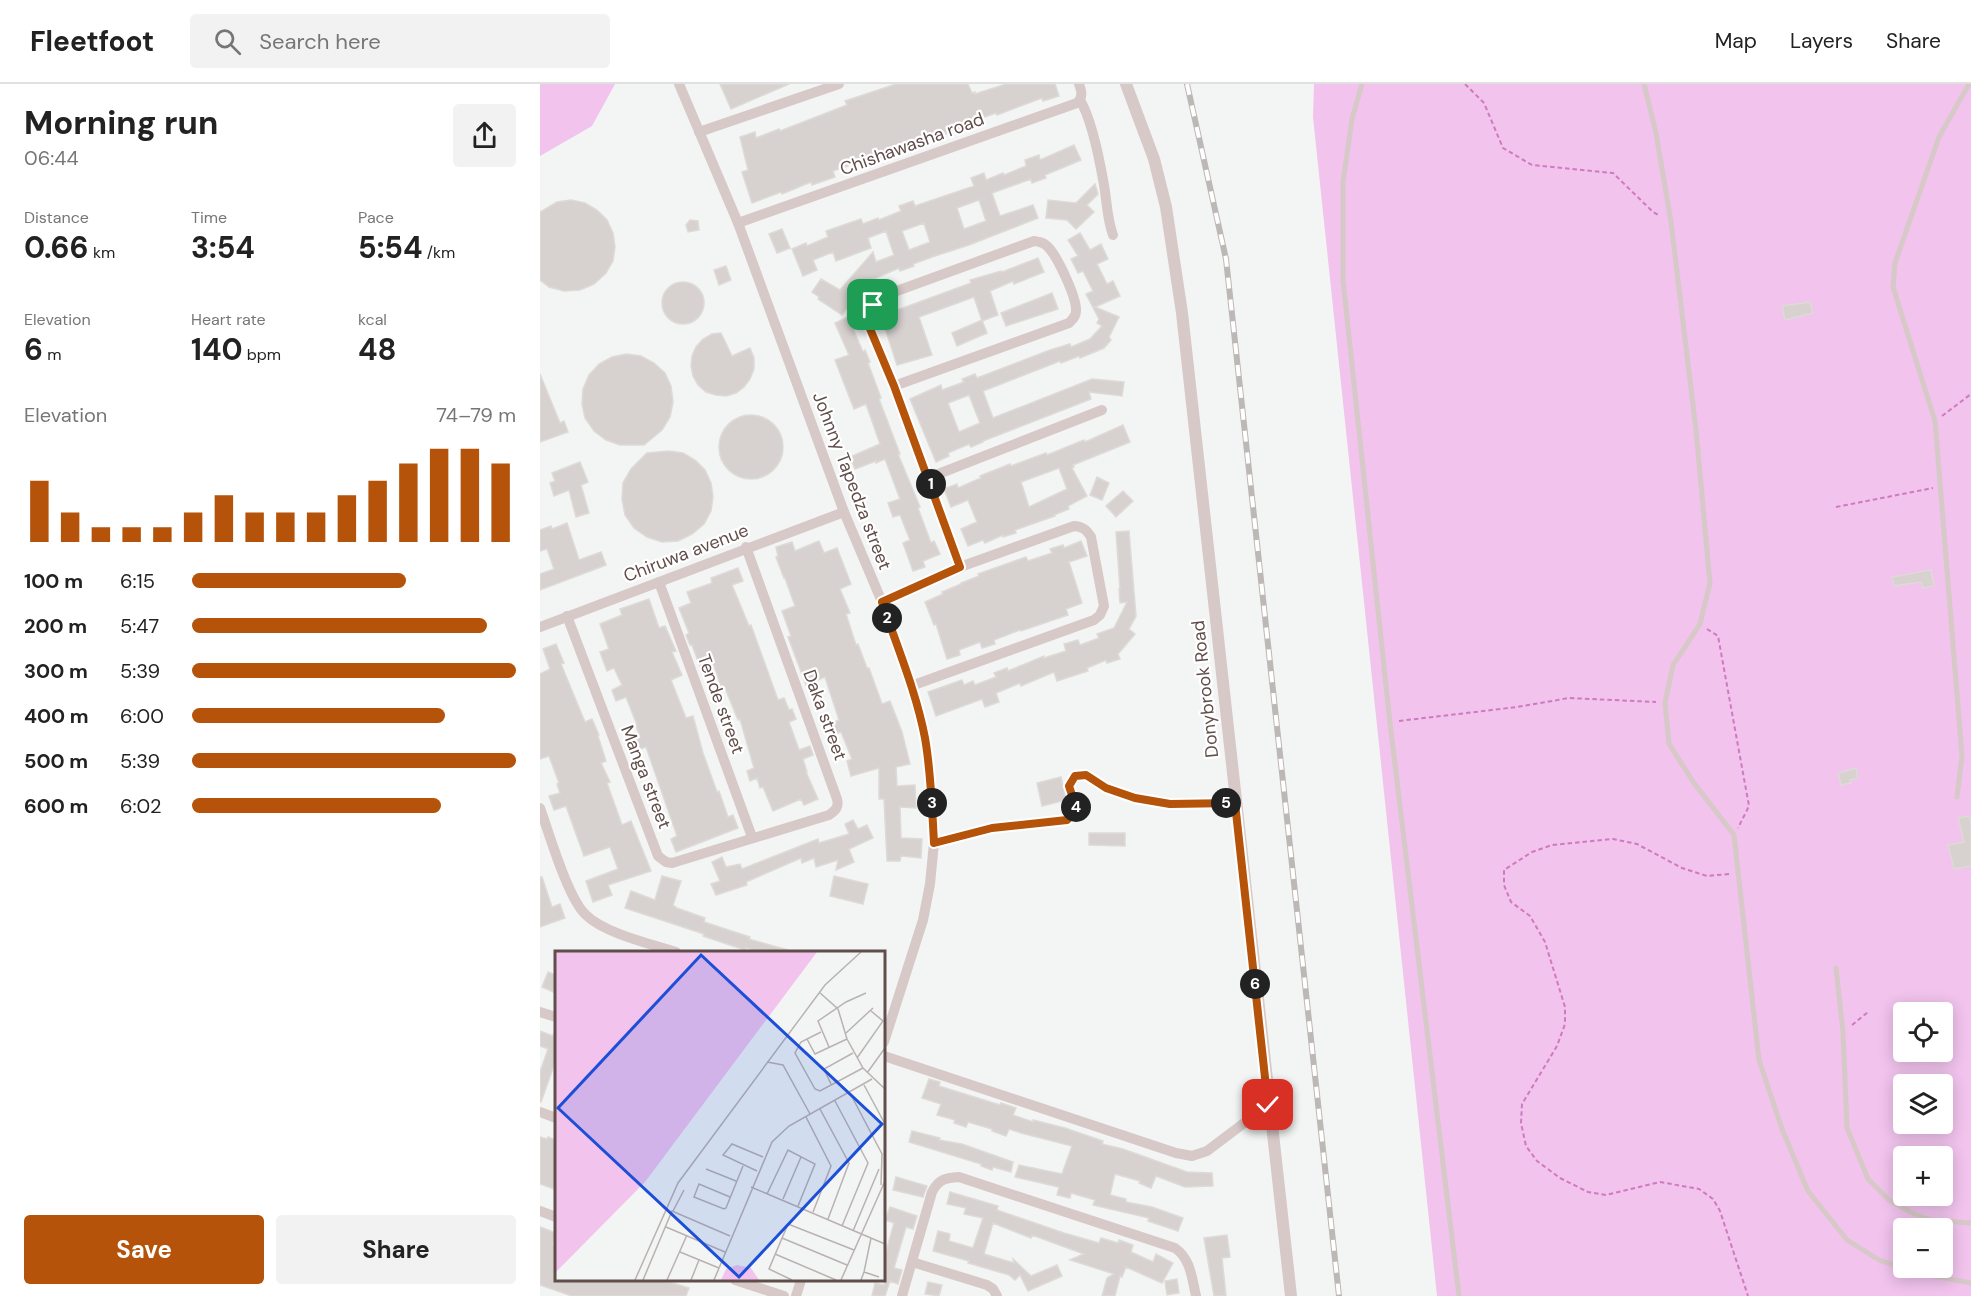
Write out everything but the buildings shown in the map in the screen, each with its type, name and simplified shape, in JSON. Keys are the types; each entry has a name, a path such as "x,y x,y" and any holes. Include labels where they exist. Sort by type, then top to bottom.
{"street":[{"name":"Johnny Tapedza street","path":"679,84 738,223 844,512 882,602 911,686 925,737 931,785 934,843 930,885 923,920 886,1026"},
{"path":"699,132 839,84"},
{"path":"1079,84 1082,91 1080,100 1091,130 1103,183 1109,225 1113,235"},
{"name":"Donybrook Road","path":"1126,84 1154,159 1166,207 1182,312 1268,1105 1291,1296"},
{"name":"Chishawasha road","path":"738,223 1077,103 1080,100"},
{"path":"894,386 1069,323 1076,314 1076,308 1065,276 1053,252 1046,244 1034,241 883,296 873,305 869,313 868,324 894,386 960,567"},
{"path":"928,478 1102,410"},
{"name":"Chiruwa avenue","path":"540,627 844,512"},
{"path":"882,602 960,567 1074,526 1082,526 1091,537 1104,606 1103,611 1094,620 911,686"},
{"name":"Daka street","path":"746,548 834,788 838,805 829,815 752,837"},
{"name":"Tende street","path":"659,582 752,837"},
{"name":"Manga street","path":"567,616 658,856 666,862 672,862 752,837"},
{"path":"540,808 573,895 585,915 604,928 673,951"},
{"path":"540,1012 555,1017"},
{"path":"885,1056 1176,1153 1192,1156 1207,1151 1268,1105"},
{"path":"540,1112 555,1118"},
{"path":"902,1296 932,1192 943,1178 958,1177 1175,1248 1183,1253 1186,1259 1196,1296"},
{"path":"540,1211 555,1216"},
{"path":"912,1262 987,1286 993,1289 997,1296"},
{"path":"738,1281 784,1296"},
{"path":"796,1296 801,1281"}],"lane":[{"path":"1362,84 1352,119 1343,182 1343,280 1390,723 1459,1296"},
{"path":"1644,84 1656,133 1671,222 1696,430 1710,583 1700,624 1673,665 1665,703 1669,744 1694,783 1734,835 1759,1060 1782,1129 1808,1191 1847,1240 1879,1260 1917,1273 1971,1283"},
{"path":"1957,797 1962,756 1935,421 1893,287 1895,263 1939,137 1969,84"},
{"path":"934,843 992,828 1067,820 1073,816 1076,806 1069,786 1075,776 1086,775 1106,788 1170,804 1235,803"},
{"path":"1836,968 1843,1032 1847,1128 1868,1179 1889,1200 1912,1213 1931,1220 1971,1223"}],"path":[{"path":"1465,84 1484,103 1503,148 1532,165 1613,173 1653,212 1671,222"},
{"path":"1935,421 1971,394"},
{"path":"1836,507 1941,486"},
{"path":"1700,624 1718,636 1749,806 1734,835"},
{"path":"1390,723 1569,698 1665,703"},
{"path":"1738,873 1707,876 1682,868 1637,844 1613,839 1552,844 1532,852 1504,870 1503,885 1511,902 1530,916 1545,942 1565,1007 1565,1024 1557,1046 1522,1104 1521,1123 1526,1146 1538,1161 1560,1178 1588,1192 1606,1195 1660,1182 1699,1189 1713,1199 1720,1211 1748,1296"},
{"path":"1843,1032 1868,1012"}],"shaded area":[{"path":"540,84 615,84 592,126 540,156"},
{"path":"1314,84 1971,84 1971,1296 1437,1296 1313,117"}],"railway":[{"path":"1187,84 1226,259 1339,1296"}],"route":[{"path":"873,305 869,313 868,324 894,386 960,567 882,602 911,686 925,737 931,785 934,843 992,828 1067,820 1073,816 1076,806 1069,786 1075,776 1086,775 1106,788 1135,798 1170,804 1235,803 1268,1105"}]}
